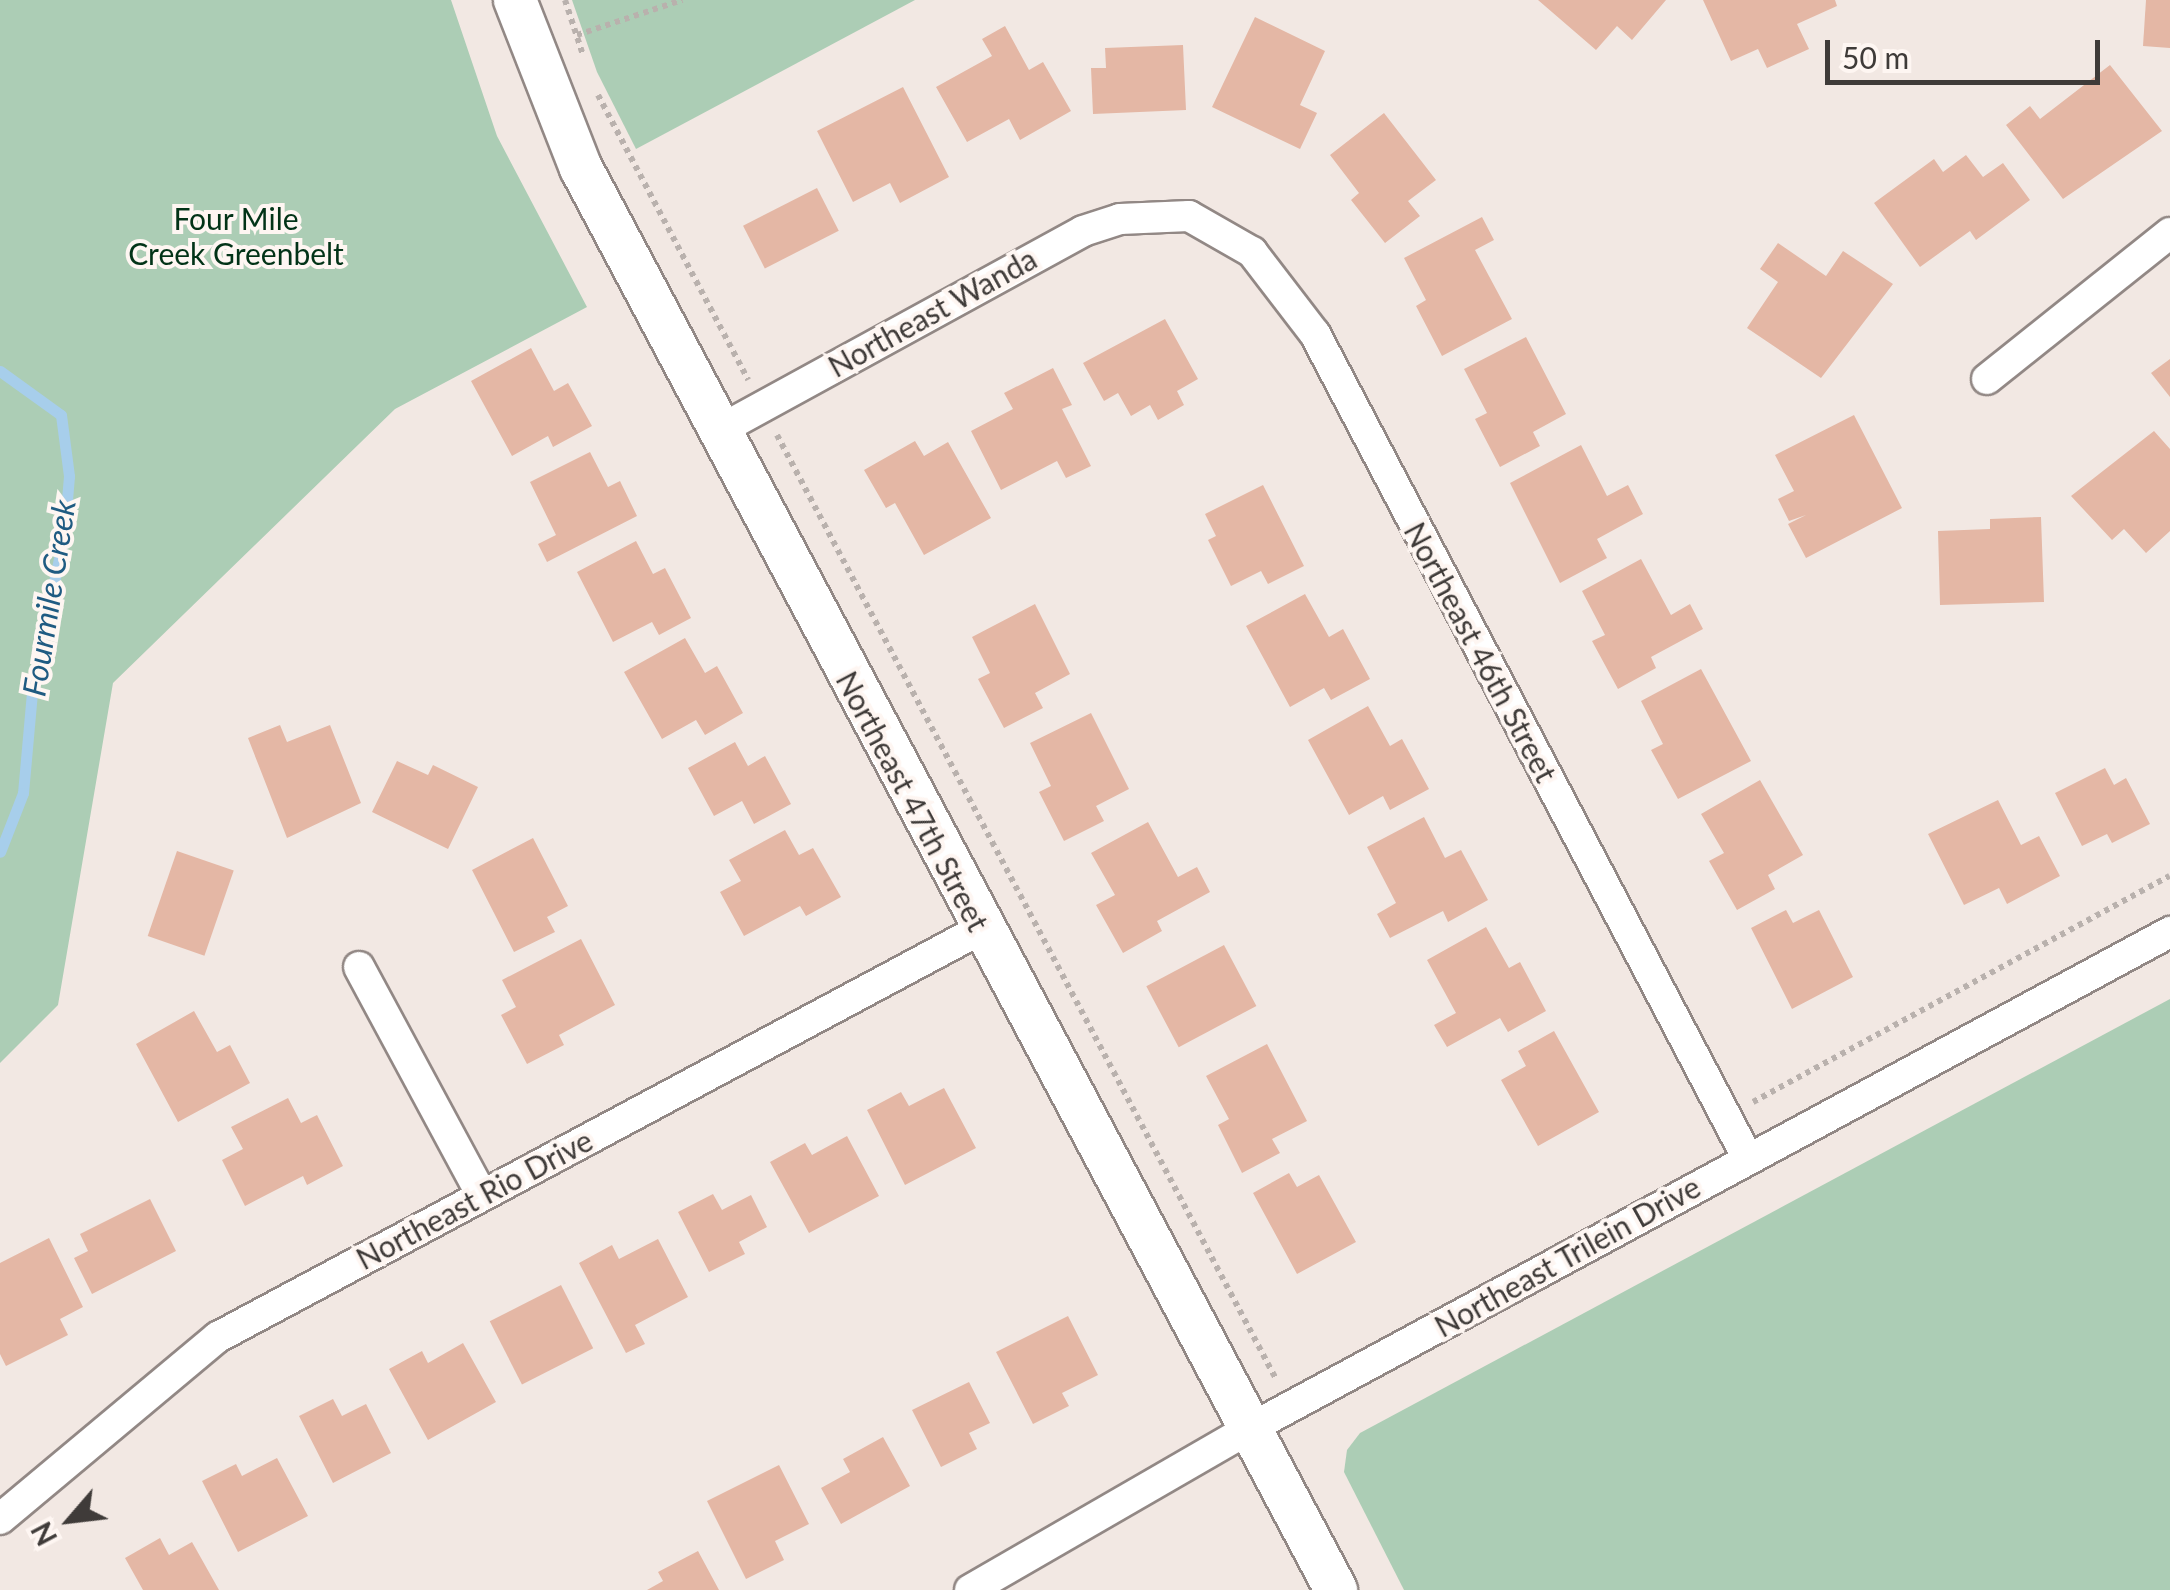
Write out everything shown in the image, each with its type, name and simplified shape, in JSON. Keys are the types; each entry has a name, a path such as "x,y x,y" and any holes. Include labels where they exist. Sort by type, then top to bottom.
{"street":[{"name":"Northeast 47th Street","path":"515,0 582,168 982,929 1336,1590"},
{"name":"Northeast Wanda","path":"718,430 1054,245 1120,218 1153,214"},
{"name":"Northeast 46th Street","path":"1153,214 1190,216 1252,252 1315,334 1748,1156"},
{"path":"1987,379 2170,233"},
{"name":"Northeast Rio Drive","path":"0,1519 218,1337 982,929"},
{"name":"Northeast Trilein Drive","path":"970,1590 1250,1429 1748,1156 2170,932"},
{"path":"360,967 481,1194"}],"path":[{"path":"565,0 584,62"},
{"path":"578,35 682,0"},
{"path":"588,76 1291,1407"},
{"path":"1726,1116 2170,876"}],"green space":[{"name":"Four Mile Creek Greenbelt","path":"0,0 451,0 497,136 587,307 395,409 113,683 58,1005 0,1063"},
{"path":"572,0 915,0 636,149 597,72"},
{"path":"2170,999 2170,1590 1404,1590 1344,1472 1347,1450 1360,1433"}],"building":[{"path":"1538,0 1666,0 1632,40 1617,26 1596,50"},
{"path":"1703,0 1835,0 1837,6 1797,24 1809,49 1767,68 1758,49 1731,61"},
{"path":"2146,0 2170,0 2170,48 2143,46"},
{"path":"1255,17 1325,51 1300,105 1317,113 1300,149 1212,107"},
{"path":"1005,26 1029,70 1043,62 1071,111 1020,140 1009,119 967,142 936,87 992,56 982,39"},
{"path":"1183,45 1186,110 1093,114 1091,68 1106,68 1105,48"},
{"path":"2110,65 2162,131 2063,199 2006,125 2030,106 2040,119"},
{"path":"903,87 949,177 900,203 890,183 853,202 817,131"},
{"path":"1384,113 1436,180 1408,201 1420,216 1385,243 1351,200 1359,193 1330,155"},
{"path":"1966,155 1983,177 2003,163 2030,200 1976,240 1970,231 1920,267 1874,203 1934,159 1943,172"},
{"path":"817,188 839,231 765,268 743,226"},
{"path":"1482,217 1494,240 1475,250 1512,319 1442,356 1416,306 1426,300 1404,258"},
{"path":"1778,243 1826,276 1843,251 1893,284 1821,378 1747,328 1778,282 1760,269"},
{"path":"1165,319 1198,379 1177,391 1184,405 1158,420 1150,405 1131,416 1118,393 1104,401 1083,363"},
{"path":"1526,337 1566,414 1533,432 1540,446 1500,467 1475,419 1487,413 1464,369"},
{"path":"531,348 554,391 568,383 592,426 553,447 548,436 512,456 471,381"},
{"path":"2170,359 2170,397 2151,373"},
{"path":"1053,368 1072,405 1062,409 1091,466 1066,478 1057,461 1001,490 971,431 1013,409 1004,393"},
{"path":"1854,415 1902,508 1806,558 1788,524 1806,515 1789,521 1778,499 1794,491 1775,455"},
{"path":"2154,431 2170,449 2170,531 2146,553 2124,529 2112,540 2071,496"},
{"path":"915,441 924,456 948,442 991,518 924,555 895,503 886,508 864,470"},
{"path":"1581,445 1607,496 1628,485 1643,514 1597,539 1607,558 1560,583 1510,483"},
{"path":"590,452 608,487 620,481 637,516 547,562 538,544 556,535 530,482"},
{"path":"1263,485 1304,566 1268,584 1261,571 1231,586 1208,540 1216,536 1205,514"},
{"path":"2041,517 2044,602 1940,605 1938,531 1990,529 1990,519"},
{"path":"636,541 653,574 665,568 691,618 659,635 652,622 613,642 577,572"},
{"path":"1641,559 1671,615 1690,604 1703,629 1651,657 1656,668 1618,689 1592,641 1605,635 1582,591"},
{"path":"1305,594 1329,637 1343,629 1370,679 1331,700 1324,688 1290,707 1246,626"},
{"path":"1035,604 1070,674 1035,693 1043,708 1004,728 978,679 990,673 972,637"},
{"path":"685,638 705,673 717,666 743,713 705,735 696,720 662,739 624,672"},
{"path":"1701,669 1751,761 1678,799 1651,750 1663,744 1641,701"},
{"path":"1368,706 1390,746 1402,739 1429,789 1390,810 1383,796 1349,815 1308,740"},
{"path":"1091,713 1129,789 1096,806 1104,821 1064,841 1039,792 1051,786 1030,743"},
{"path":"280,725 287,742 330,725 361,803 287,838 248,738"},
{"path":"735,742 748,766 765,756 791,804 754,824 742,801 714,816 688,768"},
{"path":"397,761 428,775 433,765 478,787 448,849 372,812"},
{"path":"2105,768 2114,785 2126,778 2150,824 2112,843 2107,834 2082,846 2055,793"},
{"path":"1760,780 1803,855 1768,875 1775,889 1737,910 1709,861 1724,853 1701,814"},
{"path":"1998,800 2021,845 2039,836 2060,876 2007,904 1999,888 1964,905 1928,834"},
{"path":"1424,817 1445,858 1461,850 1488,900 1448,922 1443,911 1390,938 1377,914 1396,903 1367,847"},
{"path":"1148,822 1178,877 1197,867 1210,892 1157,921 1162,931 1123,953 1096,905 1115,895 1091,853"},
{"path":"785,830 799,855 813,848 841,897 806,916 800,906 744,936 720,892 741,881 729,860"},
{"path":"533,838 568,906 547,917 555,932 514,952 472,870"},
{"path":"177,851 234,871 204,956 148,936"},
{"path":"1786,910 1793,923 1819,910 1853,977 1792,1009 1751,928"},
{"path":"1486,927 1509,968 1520,962 1546,1011 1508,1032 1500,1018 1447,1047 1434,1025 1456,1013 1427,960"},
{"path":"581,939 615,1005 559,1035 564,1045 527,1064 501,1015 516,1007 502,980"},
{"path":"1224,945 1256,1006 1179,1047 1146,986"},
{"path":"194,1011 217,1052 230,1045 250,1083 178,1122 136,1044"},
{"path":"1554,1031 1599,1112 1538,1146 1501,1080 1526,1066 1518,1051"},
{"path":"1267,1044 1307,1121 1272,1139 1280,1153 1242,1173 1218,1125 1229,1119 1206,1076"},
{"path":"944,1088 976,1148 905,1185 867,1110 901,1092 909,1106"},
{"path":"288,1098 301,1123 317,1115 343,1166 307,1185 303,1176 245,1206 222,1160 243,1149 231,1127"},
{"path":"847,1136 879,1196 809,1233 770,1162 805,1143 812,1155"},
{"path":"1289,1173 1297,1187 1319,1175 1356,1242 1297,1274 1253,1193"},
{"path":"713,1194 722,1210 751,1195 767,1227 739,1242 745,1254 709,1272 678,1212"},
{"path":"150,1199 176,1251 92,1294 74,1258 88,1251 80,1234"},
{"path":"49,1238 83,1307 60,1319 68,1335 6,1366 0,1354 0,1263"},
{"path":"658,1239 688,1297 635,1325 645,1344 626,1353 579,1263 612,1245 619,1259"},
{"path":"561,1285 593,1348 522,1385 490,1321"},
{"path":"1068,1316 1098,1375 1062,1393 1069,1406 1033,1424 996,1352"},
{"path":"463,1343 496,1402 428,1440 389,1369 422,1351 428,1363"},
{"path":"969,1382 990,1423 969,1433 977,1449 941,1467 912,1410"},
{"path":"333,1399 342,1416 366,1404 391,1453 333,1483 299,1416"},
{"path":"883,1437 910,1486 841,1524 821,1488 850,1472 843,1459"},
{"path":"277,1458 308,1516 238,1552 202,1481 236,1464 242,1476"},
{"path":"779,1465 809,1524 775,1541 784,1560 746,1579 707,1501"},
{"path":"160,1538 169,1555 192,1542 219,1590 143,1590 125,1558"},
{"path":"698,1551 719,1590 647,1590 663,1581 658,1572"}],"waterway":[{"name":"Fourmile Creek","path":"0,371 61,415 69,476 64,535 33,681 23,793 0,852"}]}
